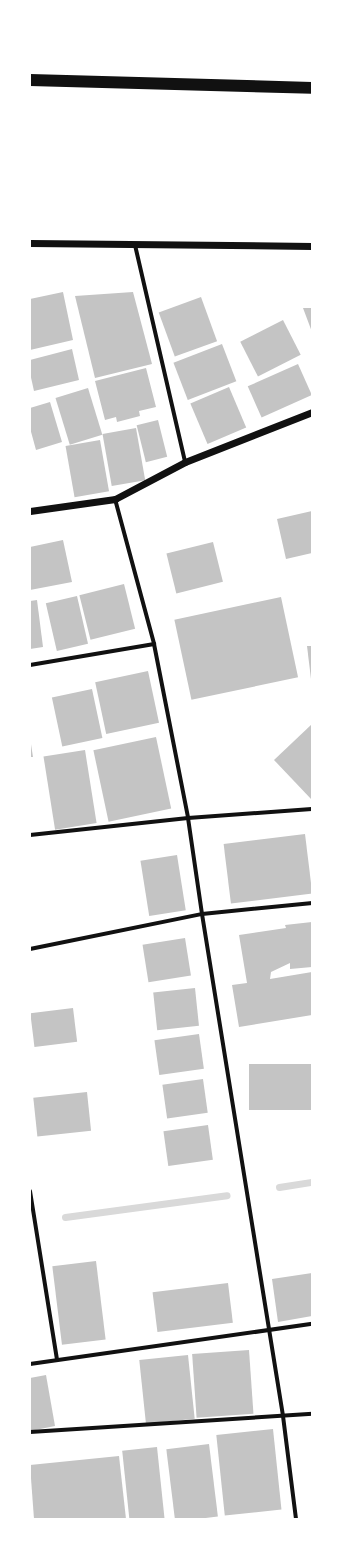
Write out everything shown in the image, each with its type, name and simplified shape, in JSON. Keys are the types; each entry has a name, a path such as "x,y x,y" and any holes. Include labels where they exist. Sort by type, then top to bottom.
{"highway":[{"path":"30,80 312,88"}],"street":[{"path":"30,243 312,246"},
{"path":"135,244 185,462"},
{"path":"30,511 115,499 185,462 312,412"},
{"path":"115,499 154,644 188,818 202,914 283,1416 296,1519"},
{"path":"30,665 154,644"},
{"path":"30,835 188,818 312,809"},
{"path":"30,948 202,914 312,903"},
{"path":"30,1191 57,1360"},
{"path":"30,1364 268,1329 312,1324"},
{"path":"30,1432 312,1414"}],"building":[{"path":"63,292 73,340 30,350 30,299"},
{"path":"133,292 152,364 95,378 75,296"},
{"path":"201,297 217,341 175,357 159,312"},
{"path":"303,308 312,308 312,332"},
{"path":"283,320 301,355 258,377 240,342"},
{"path":"222,344 236,381 188,400 173,363"},
{"path":"72,349 79,380 34,391 30,373 30,360"},
{"path":"298,364 312,395 262,417 248,386"},
{"path":"146,368 156,407 139,411 140,416 117,422 116,417 105,420 95,381"},
{"path":"229,387 246,428 208,444 190,403"},
{"path":"88,388 102,435 70,445 55,398"},
{"path":"50,402 62,442 36,450 30,428 30,408"},
{"path":"158,420 167,457 146,462 137,425"},
{"path":"136,428 145,480 112,486 103,434"},
{"path":"100,440 109,491 75,497 66,446"},
{"path":"312,511 312,553 286,559 277,519"},
{"path":"63,540 72,582 30,590 30,547"},
{"path":"213,542 223,582 176,593 166,554"},
{"path":"124,584 135,629 90,640 79,595"},
{"path":"77,596 88,644 57,651 46,603"},
{"path":"281,597 298,677 191,700 174,620"},
{"path":"37,600 43,647 30,649 30,601"},
{"path":"307,646 312,646 312,679 311,679"},
{"path":"148,671 159,723 106,734 95,682"},
{"path":"92,689 102,738 62,746 52,698"},
{"path":"312,724 312,800 274,760"},
{"path":"156,737 171,808 109,822 93,750"},
{"path":"30,738 33,757 30,757"},
{"path":"85,750 97,823 55,830 44,757"},
{"path":"305,834 312,894 231,904 224,844"},
{"path":"177,855 186,910 149,916 140,861"},
{"path":"312,922 312,967 290,969 290,963 271,972 270,979 312,972 312,1015 239,1027 232,985 247,983 239,935 286,928 285,925"},
{"path":"185,938 191,976 148,982 143,945"},
{"path":"195,988 199,1026 157,1030 153,992"},
{"path":"73,1008 77,1042 34,1047 30,1013"},
{"path":"199,1034 204,1069 159,1075 154,1040"},
{"path":"249,1064 312,1064 312,1110 249,1110"},
{"path":"203,1079 208,1113 167,1118 162,1085"},
{"path":"87,1092 91,1131 37,1136 33,1098"},
{"path":"208,1125 213,1160 168,1166 163,1131"},
{"path":"96,1261 106,1339 62,1345 52,1266"},
{"path":"312,1273 312,1316 278,1322 272,1279"},
{"path":"228,1283 233,1323 157,1332 153,1292"},
{"path":"249,1350 253,1414 197,1418 192,1354"},
{"path":"188,1355 195,1419 146,1424 139,1360"},
{"path":"46,1375 55,1426 30,1431 30,1378"},
{"path":"273,1429 281,1510 225,1516 216,1435"},
{"path":"209,1444 218,1516 197,1519 175,1519 166,1449"},
{"path":"157,1447 165,1519 129,1519 122,1451"},
{"path":"119,1456 126,1519 34,1519 30,1465"}],"waterway":[{"path":"279,1187 312,1182"},
{"path":"65,1217 227,1195"}]}
